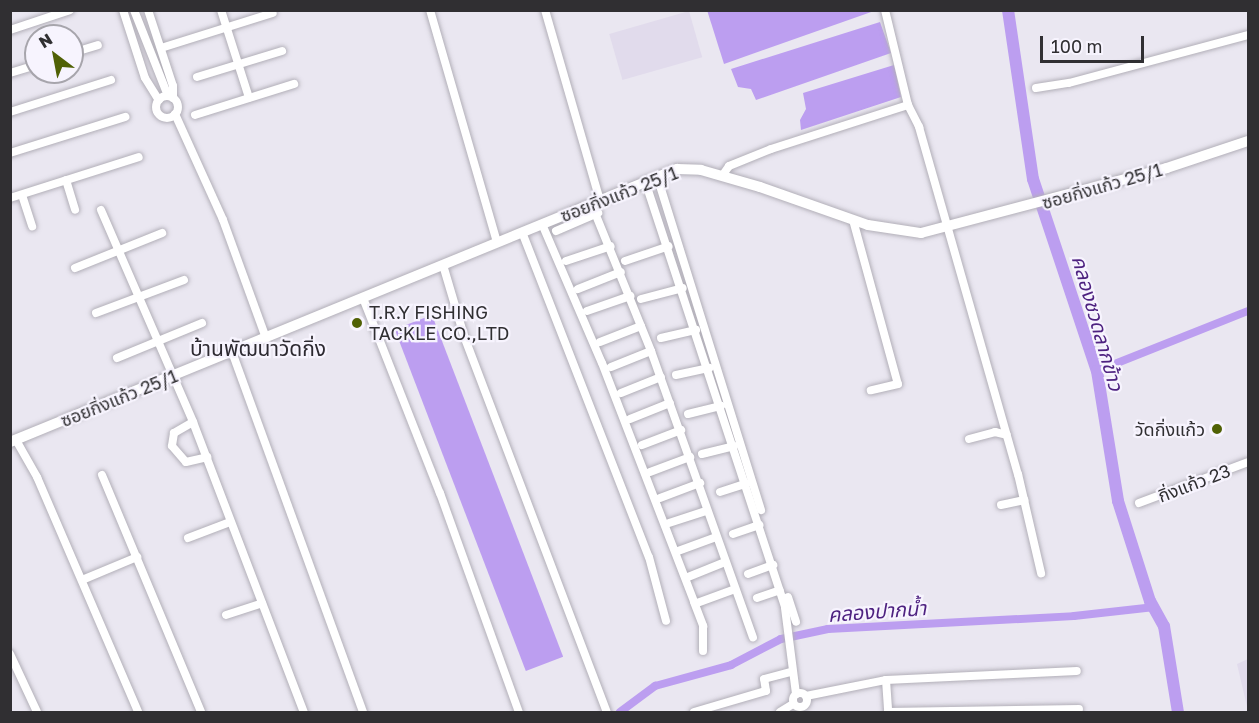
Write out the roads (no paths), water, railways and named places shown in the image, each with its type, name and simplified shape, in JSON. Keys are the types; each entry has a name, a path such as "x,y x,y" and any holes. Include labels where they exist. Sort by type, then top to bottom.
{"street":[{"path":"10,30 70,10"},
{"path":"123,10 139,60 167,98 178,105 175,114 223,220 266,338"},
{"path":"134,10 167,98"},
{"path":"148,10 161,48 167,98 160,115 167,117 175,114"},
{"path":"221,10 249,98"},
{"path":"430,10 497,242"},
{"path":"546,10 596,205 681,430 700,483 707,511 753,638"},
{"path":"885,10 908,105 919,127 945,229 1007,435 1041,573"},
{"path":"161,48 273,13"},
{"path":"1036,88 1069,83 1248,35"},
{"path":"84,49 98,45"},
{"path":"196,77 282,51"},
{"path":"139,60 150,57"},
{"path":"10,112 111,80"},
{"path":"195,115 294,84"},
{"path":"722,176 729,166 771,149 908,105"},
{"path":"10,153 125,117"},
{"name":"ซอยกิ่งแก้ว 25/1","path":"13,441 497,242 596,205 657,176 690,168 722,176 853,220 908,233 945,229 1052,200 1248,141"},
{"path":"10,198 139,157"},
{"path":"657,176 796,622"},
{"path":"66,180 75,210"},
{"path":"645,181 683,288 786,608 790,674 796,694 794,704"},
{"path":"22,195 32,226"},
{"path":"556,231 596,205"},
{"path":"101,210 193,422 304,712"},
{"path":"853,220 898,384 871,390"},
{"path":"542,224 602,363 694,602 703,626 704,651"},
{"path":"522,232 649,557 666,621"},
{"path":"75,268 162,233"},
{"path":"566,261 611,246"},
{"path":"625,261 669,246"},
{"path":"442,265 514,472 608,712"},
{"path":"578,289 621,273"},
{"path":"96,313 184,280"},
{"path":"641,299 683,288"},
{"path":"586,311 630,296"},
{"path":"363,298 440,493 519,712"},
{"path":"117,358 202,322"},
{"path":"600,342 641,326"},
{"path":"660,338 696,330"},
{"path":"611,367 651,351"},
{"path":"232,352 363,712"},
{"path":"676,375 709,368"},
{"path":"621,393 661,377"},
{"path":"630,419 670,403"},
{"path":"688,414 721,406"},
{"path":"193,422 174,434 172,446 186,462 207,457"},
{"path":"642,445 681,430"},
{"path":"969,439 995,432 1007,435"},
{"path":"13,441 82,580 138,712"},
{"path":"702,454 734,446"},
{"path":"650,471 690,457"},
{"name":"กิ่งแก้ว 23","path":"1139,503 1248,462"},
{"path":"102,475 201,712"},
{"path":"660,498 700,483"},
{"path":"720,492 747,483"},
{"path":"1002,505 1024,500"},
{"path":"669,523 707,511"},
{"path":"188,538 230,522"},
{"path":"733,534 759,525"},
{"path":"678,551 716,537"},
{"path":"82,580 137,557"},
{"path":"688,577 725,562"},
{"path":"748,574 773,565"},
{"path":"697,603 735,589"},
{"path":"758,598 780,590"},
{"path":"226,615 262,603"},
{"path":"10,654 37,712"},
{"path":"796,694 806,696 886,680 1077,671"},
{"path":"694,712 766,691 764,679 790,674"},
{"path":"886,680 888,712 1078,709"},
{"path":"780,712 794,704 804,706 806,696"}],"waterway":[{"name":"คลองชวดลากข้าว","path":"1008,10 1033,179 1097,371 1118,501 1150,601 1164,626 1178,712"},
{"path":"1097,371 1248,311"},
{"name":"คลองปากน้ำ","path":"620,712 655,686 731,665 781,639 828,629 1074,616 1154,607"}],"place":[{"name":"T.R.Y FISHING TACKLE CO.,LTD","path":"357,323"},
{"name":"วัดกิ่งแก้ว","path":"1217,429"}],"district":[{"name":"บ้านพัฒนาวัดกิ่ง","path":"258,348"}]}
